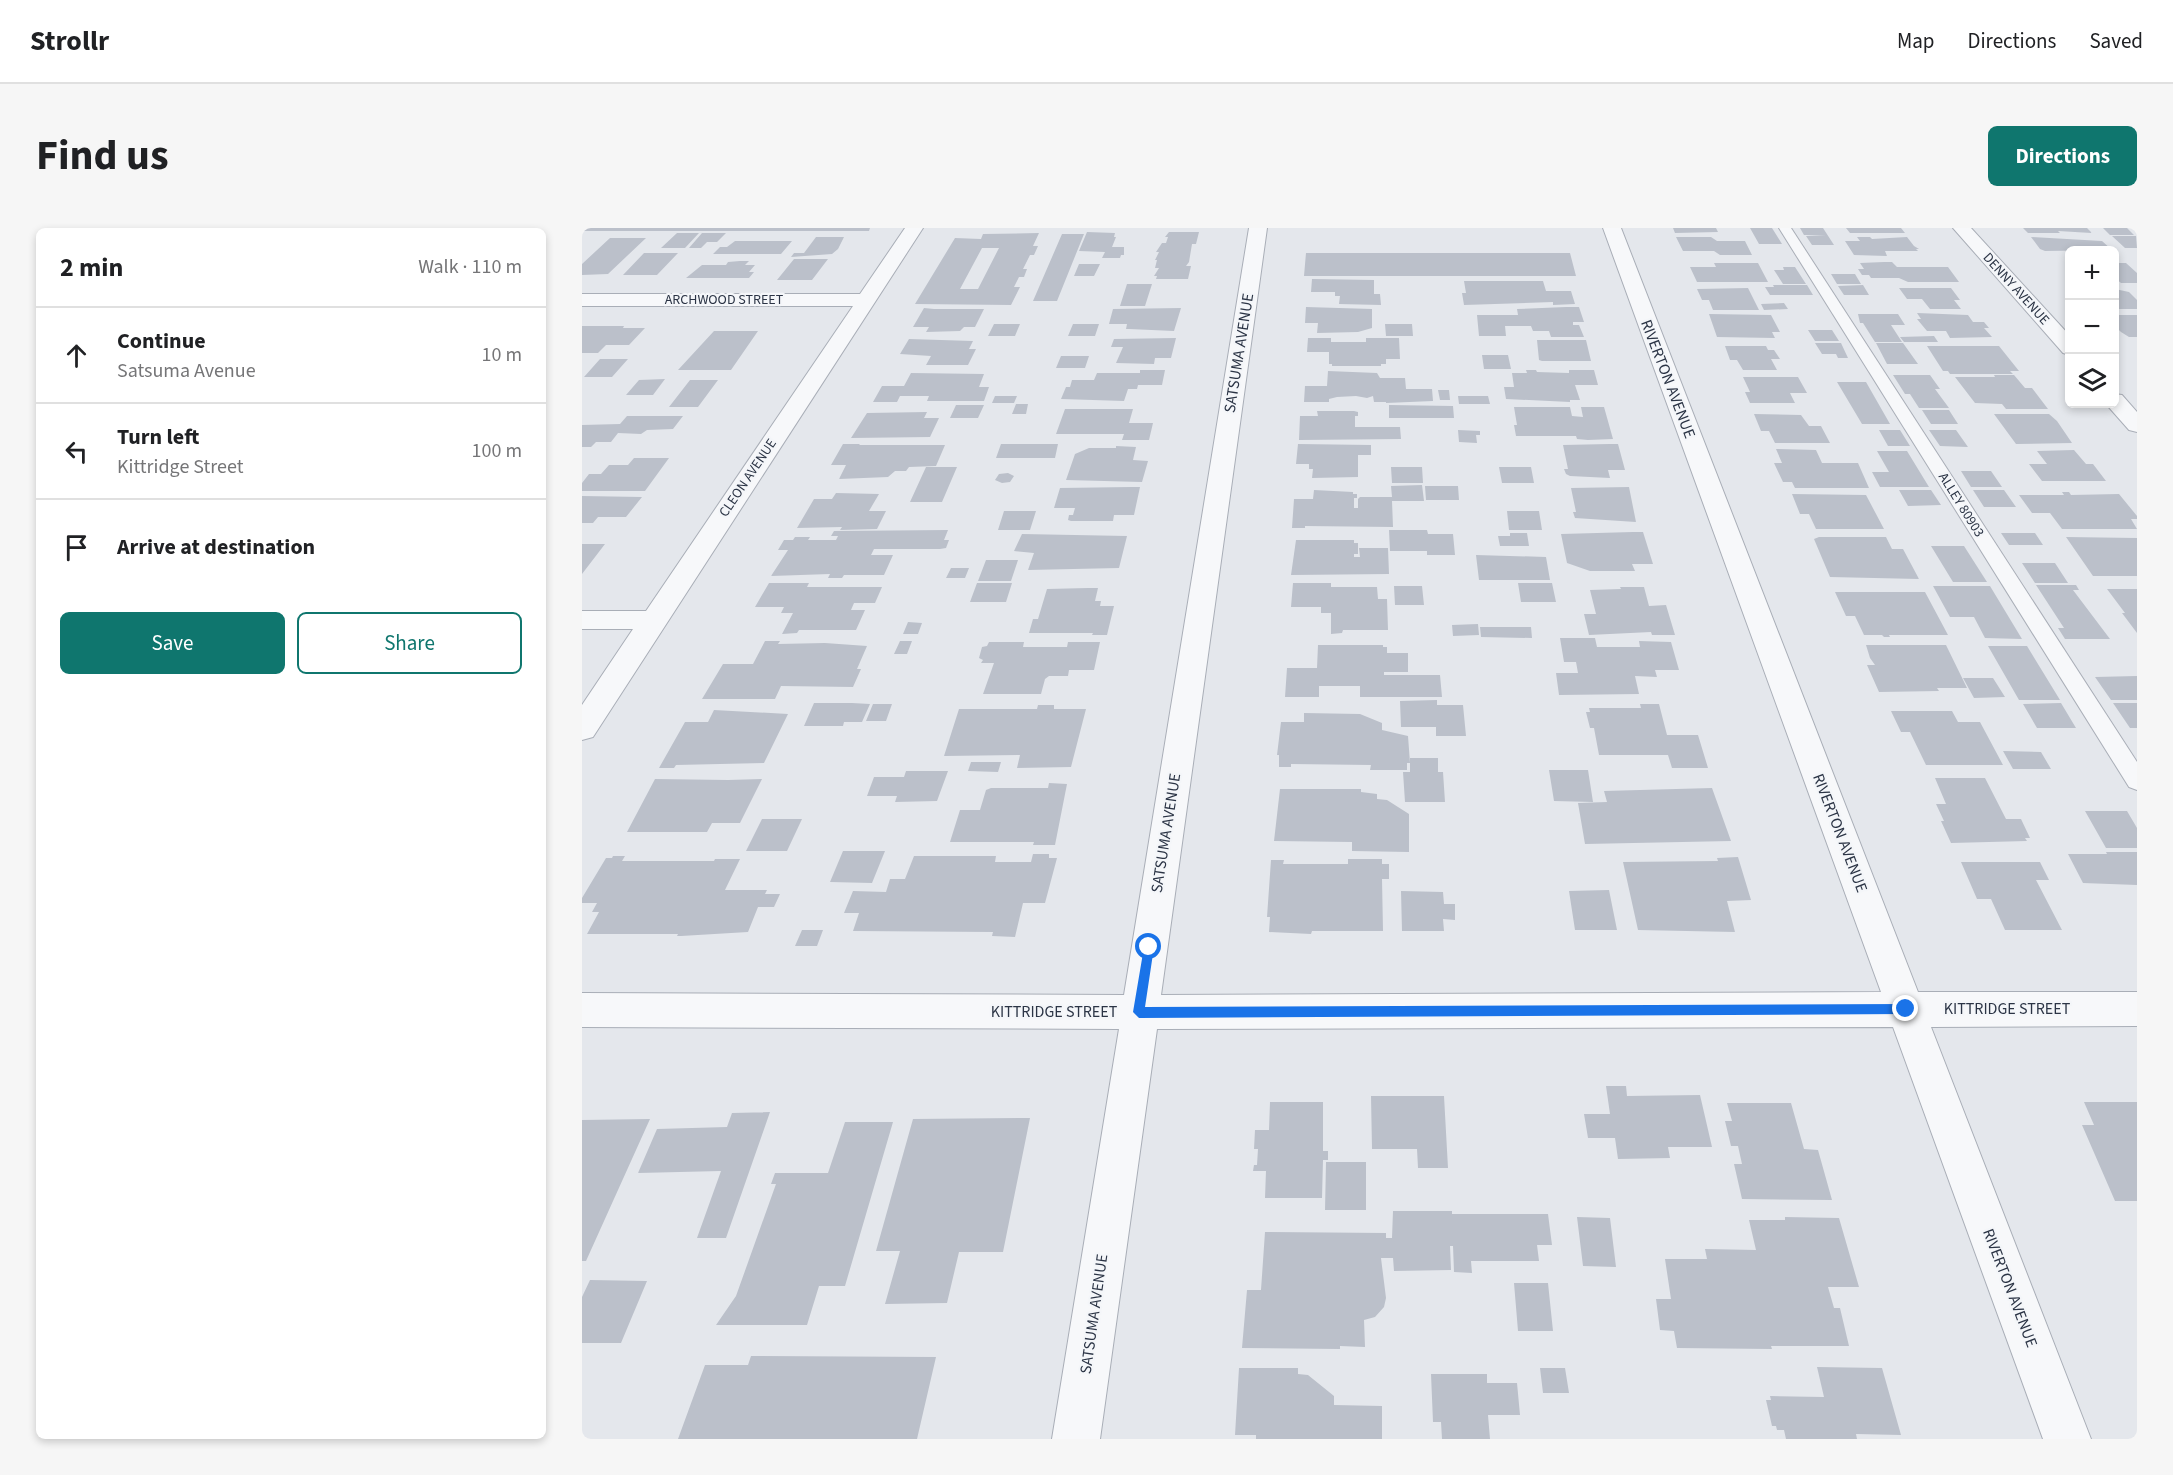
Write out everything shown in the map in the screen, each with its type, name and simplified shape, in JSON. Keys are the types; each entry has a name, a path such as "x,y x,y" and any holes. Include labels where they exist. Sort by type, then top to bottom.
{"street":[{"name":"CLEON AVENUE","path":"582,729 914,228"},
{"name":"SATSUMA AVENUE","path":"1076,1439 1258,228"},
{"name":"RIVERTON AVENUE","path":"1612,228 2067,1439"},
{"name":"DENNY AVENUE","path":"1962,228 2065,343"},
{"name":"ARCHWOOD STREET","path":"582,300 866,300"},
{"path":"2119,405 2137,425"},
{"path":"582,620 654,620"},
{"name":"KITTRIDGE STREET","path":"582,1010 1139,1012 2137,1009"}],"lane":[{"name":"ALLEY 80903","path":"1785,228 2137,781"}],"building":[{"path":"582,228 870,228 869,231 582,231"},
{"path":"1673,228 1716,228 1718,232 1675,233"},
{"path":"1750,228 1772,228 1782,244 1759,244"},
{"path":"1800,228 1823,228 1834,245 1812,245 1806,236 1826,235 1804,235"},
{"path":"1846,228 1901,228 1905,233 1850,233"},
{"path":"2023,228 2087,228 2092,233 2058,231 2060,233 2028,233"},
{"path":"2103,228 2127,228 2134,235 2110,235"},
{"path":"1087,232 1115,233 1114,237 1116,237 1112,247 1124,247 1124,255 1120,258 1102,258 1105,252 1079,251"},
{"path":"1169,232 1199,232 1196,244 1192,244 1189,262 1186,266 1191,266 1188,279 1156,279 1157,276 1154,276 1159,268 1155,268 1157,260 1155,260 1159,252 1156,252 1162,243 1166,243 1168,237 1165,237"},
{"path":"677,233 699,233 685,248 661,248"},
{"path":"702,233 726,233 717,242 707,242 701,248 689,248"},
{"path":"1039,233 1033,246 1038,246 1023,269 1027,269 1024,277 1019,277 1014,287 1020,287 1011,305 915,304 955,238 981,239 983,234","holes":["982,248 999,248 978,289 960,289"]},
{"path":"1062,234 1084,234 1057,301 1033,301"},
{"path":"2112,236 2136,236 2137,248 2125,248"},
{"path":"816,237 844,237 838,249 832,254 791,257 794,253 804,253"},
{"path":"1676,237 1711,237 1717,241 1745,241 1752,255 1720,255 1714,251 1683,251"},
{"path":"1857,237 1872,239 1907,237 1919,249 1916,249 1918,251 1885,251 1887,256 1854,255 1845,241 1860,241"},
{"path":"2031,237 2102,241 2108,246 2065,246 2065,251 2040,249"},
{"path":"610,238 646,238 608,274 582,275 582,264"},
{"path":"735,241 792,241 781,254 713,254 720,247 727,247"},
{"path":"644,253 678,253 657,275 623,275"},
{"path":"1306,253 1570,253 1576,276 1304,276"},
{"path":"794,259 828,259 812,280 777,280"},
{"path":"749,261 745,265 755,265 749,272 754,272 749,278 686,278 702,265 726,265 728,262"},
{"path":"1892,262 1897,267 1948,267 1959,282 1908,282 1899,278 1871,278 1869,275 1862,275 1858,269 1864,269 1860,263"},
{"path":"1714,263 1758,263 1768,282 1697,282 1690,267 1716,267"},
{"path":"2119,263 2126,263 2137,273 2137,283 2119,281"},
{"path":"1079,264 1100,264 1094,276 1074,276"},
{"path":"1783,267 1795,267 1806,284 1783,284 1774,270 1784,270"},
{"path":"1831,274 1855,274 1861,284 1837,284"},
{"path":"1312,279 1374,280 1374,294 1380,294 1381,305 1339,304 1340,296 1335,296 1335,292 1311,292"},
{"path":"1464,281 1543,281 1546,291 1571,291 1575,304 1553,305 1553,302 1464,305 1462,293 1466,293"},
{"path":"1127,284 1152,284 1145,306 1120,306"},
{"path":"1773,285 1807,285 1813,295 1770,295 1765,287 1774,287"},
{"path":"1863,285 1869,295 1844,295 1838,286"},
{"path":"1748,288 1759,310 1713,310 1709,300 1702,300 1697,289"},
{"path":"1899,288 1951,288 1960,300 1954,300 1961,309 1930,309 1922,299 1907,299"},
{"path":"2119,290 2129,292 2137,300 2137,309 2119,309"},
{"path":"1784,303 1788,309 1764,310 1761,304"},
{"path":"1306,307 1372,309 1372,328 1358,332 1317,333 1318,323 1305,323"},
{"path":"1579,307 1584,322 1573,322 1573,325 1579,325 1584,337 1551,337 1549,331 1533,331 1531,326 1505,326 1506,336 1479,336 1477,315 1518,315 1517,309"},
{"path":"924,308 984,309 975,327 964,327 960,331 926,332 929,327 913,327"},
{"path":"1181,308 1174,331 1126,329 1127,324 1109,324 1113,309"},
{"path":"1917,313 1968,315 1973,322 1984,322 1989,328 1984,328 1992,337 1950,338 1946,331 1927,331 1917,319 1921,319"},
{"path":"1709,314 1771,315 1780,332 1772,332 1775,338 1717,337"},
{"path":"1858,314 1898,314 1905,325 1891,325 1902,342 1875,342 1863,323 1860,323"},
{"path":"2119,315 2137,315 2137,337 2129,337 2121,332"},
{"path":"994,324 1020,324 1015,336 988,336"},
{"path":"1073,324 1099,324 1095,336 1068,336"},
{"path":"1385,324 1412,324 1413,336 1386,336"},
{"path":"582,326 645,328 629,345 606,345 598,353 582,353"},
{"path":"1808,330 1832,330 1839,341 1815,341"},
{"path":"714,331 758,331 731,370 678,370"},
{"path":"1934,336 1938,342 1904,342 1900,337"},
{"path":"1176,338 1171,358 1155,358 1154,364 1116,363 1123,347 1111,347 1114,339"},
{"path":"1308,338 1331,338 1331,342 1366,342 1366,338 1399,338 1400,359 1386,359 1386,364 1381,364 1381,366 1332,366 1329,364 1329,352 1307,352"},
{"path":"909,339 973,341 969,349 976,349 968,365 926,365 931,356 900,354"},
{"path":"1537,340 1586,340 1591,361 1539,360"},
{"path":"1815,343 1841,343 1848,358 1838,358 1836,354 1822,354"},
{"path":"1876,343 1903,343 1918,364 1887,364"},
{"path":"1725,346 1766,346 1768,350 1774,350 1780,359 1771,359 1777,370 1743,370 1737,360 1730,360"},
{"path":"1927,346 1999,346 2019,371 2010,371 2013,374 1950,374 1948,371 1943,371"},
{"path":"1482,355 1508,355 1511,369 1484,369"},
{"path":"1061,356 1089,356 1085,368 1056,368"},
{"path":"600,359 628,359 612,377 584,377"},
{"path":"1140,370 1165,370 1162,385 1138,385 1137,389 1128,389 1124,401 1061,399 1072,380 1094,380 1097,373 1140,373"},
{"path":"1526,370 1569,373 1569,370 1594,370 1598,385 1575,385 1580,400 1570,400 1570,402 1506,399 1504,387 1514,387 1512,373 1527,373"},
{"path":"1328,371 1377,373 1380,378 1405,378 1406,389 1432,389 1433,401 1386,403 1374,402 1373,396 1367,398 1356,396 1337,397 1329,399 1329,402 1304,402 1305,386 1327,386"},
{"path":"911,373 984,374 979,387 989,387 984,401 927,401 929,396 900,396 897,402 873,402 882,386 904,386"},
{"path":"1893,375 1930,375 1940,389 1935,389 1949,408 1919,408 1910,394 1905,394"},
{"path":"1994,375 2014,375 2025,388 2032,388 2048,409 2006,409 2002,404 1975,403 1955,377 1995,377"},
{"path":"1743,377 1798,377 1807,393 1790,393 1795,403 1750,403 1745,392 1750,392"},
{"path":"665,379 653,395 626,395 639,380"},
{"path":"690,380 718,380 698,407 669,407"},
{"path":"1837,382 1866,382 1890,424 1862,424"},
{"path":"1438,390 1449,390 1450,400 1440,400"},
{"path":"995,396 1017,396 1014,403 992,403"},
{"path":"1458,396 1488,396 1490,404 1459,404"},
{"path":"1016,404 1028,404 1026,414 1012,414"},
{"path":"956,405 984,405 978,418 950,418"},
{"path":"1389,405 1453,406 1454,418 1389,418"},
{"path":"1514,407 1570,407 1572,416 1583,417 1581,407 1604,407 1613,439 1588,440 1577,439 1576,436 1516,436"},
{"path":"1065,409 1133,409 1129,423 1153,423 1149,440 1122,440 1124,434 1056,434"},
{"path":"1922,410 1949,410 1958,424 1931,424"},
{"path":"1317,411 1358,412 1358,416 1355,416 1355,427 1400,427 1401,439 1299,440 1300,416 1318,416"},
{"path":"927,412 924,418 939,418 930,437 851,438 867,413"},
{"path":"1754,414 1801,415 1809,426 1821,426 1830,443 1775,443 1769,431 1761,431"},
{"path":"1994,414 2049,414 2057,421 2072,443 2016,444"},
{"path":"627,416 683,416 673,429 647,430 641,434 618,433 611,442 596,442 591,447 582,447 582,425 620,424"},
{"path":"1458,430 1480,431 1480,435 1476,435 1477,443 1459,442"},
{"path":"1879,430 1900,430 1910,446 1888,446"},
{"path":"1929,430 1956,430 1968,447 1940,446"},
{"path":"843,444 945,445 936,466 909,467 906,471 895,471 888,477 839,479 846,465 831,465"},
{"path":"1001,444 1058,444 1055,458 996,458"},
{"path":"1298,444 1371,445 1371,455 1358,455 1358,477 1312,478 1313,469 1309,469 1309,464 1296,464"},
{"path":"1618,444 1625,470 1608,470 1610,478 1566,474 1564,469 1568,469 1563,445"},
{"path":"1116,446 1136,447 1133,460 1148,461 1142,482 1066,480 1075,454 1089,448 1116,448"},
{"path":"1776,449 1816,450 1822,463 1858,463 1869,488 1795,488 1792,482 1783,482 1774,463 1782,463"},
{"path":"2074,450 2086,464 2093,464 2106,481 2042,481 2029,464 2047,464 2037,451"},
{"path":"1877,451 1907,451 1929,487 1880,487 1872,472 1889,472"},
{"path":"634,458 669,458 645,491 582,491 582,483 589,474 601,474 609,465 628,465"},
{"path":"926,467 957,467 942,502 910,502"},
{"path":"1391,467 1422,467 1423,483 1392,483"},
{"path":"1499,467 1531,467 1534,483 1502,483"},
{"path":"1961,471 1991,471 2002,487 1971,487"},
{"path":"1008,473 1014,476 1010,482 1002,483 995,480 999,474"},
{"path":"1422,485 1424,501 1392,501 1393,527 1305,526 1305,528 1292,528 1294,499 1313,499 1314,490 1353,492 1357,494 1357,498 1354,498 1354,508 1358,508 1360,497 1392,497 1391,486"},
{"path":"1425,486 1458,486 1459,500 1426,500"},
{"path":"1140,487 1134,515 1114,515 1113,521 1071,521 1068,520 1069,515 1073,515 1075,508 1054,508 1060,488"},
{"path":"1629,487 1636,522 1575,518 1571,488"},
{"path":"1899,490 1931,490 1941,505 1908,506"},
{"path":"1973,490 2004,490 2016,507 1984,507"},
{"path":"2062,492 2069,492 2071,495 2119,494 2137,516 2137,519 2131,519 2137,529 2062,529 2050,513 2032,513 2019,495 2064,495"},
{"path":"836,493 879,494 869,511 886,511 877,529 797,528 814,499 832,499"},
{"path":"1792,494 1866,495 1884,529 1816,529 1809,514 1800,514"},
{"path":"582,496 642,497 626,517 598,517 593,523 582,523"},
{"path":"1004,511 1036,511 1030,530 998,530"},
{"path":"1507,511 1539,511 1542,530 1509,530"},
{"path":"948,530 944,540 949,540 946,548 874,549 871,555 893,555 884,575 844,575 842,578 828,578 830,574 771,576 788,550 778,550 784,540 793,540 795,537 810,537 808,540 836,540 838,536 831,536 834,531"},
{"path":"1389,530 1427,530 1428,534 1453,534 1455,555 1427,555 1427,551 1390,551"},
{"path":"1643,532 1653,564 1632,564 1635,571 1590,571 1567,563 1561,534"},
{"path":"1510,533 1527,533 1529,546 1500,546 1498,536 1510,536"},
{"path":"2001,533 2035,533 2043,545 2009,545"},
{"path":"1022,534 1127,536 1119,568 1028,570 1034,553 1014,551"},
{"path":"1819,537 1886,537 1892,549 1903,549 1919,579 1830,577 1814,539"},
{"path":"2066,537 2137,538 2137,576 2093,576"},
{"path":"1296,540 1354,540 1354,543 1358,543 1358,554 1354,554 1354,557 1360,557 1359,548 1388,548 1389,574 1291,575"},
{"path":"582,544 605,544 582,574"},
{"path":"1931,546 1964,546 1987,582 1953,582"},
{"path":"1476,555 1546,557 1550,580 1479,580"},
{"path":"986,560 1018,560 1011,581 978,581"},
{"path":"2022,563 2055,563 2068,583 2035,583"},
{"path":"951,568 969,568 965,578 946,578"},
{"path":"769,583 809,583 807,587 882,587 875,603 854,603 851,610 865,610 856,630 799,630 797,633 782,634 793,613 781,613 784,607 755,607"},
{"path":"977,583 1012,583 1006,602 970,602"},
{"path":"1293,583 1331,583 1331,587 1377,587 1378,599 1387,599 1388,630 1343,630 1342,633 1331,634 1331,613 1321,613 1321,607 1291,607"},
{"path":"1518,583 1552,583 1556,602 1521,602"},
{"path":"2036,585 2076,585 2079,590 2073,590 2110,639 2065,639 2058,628 2064,628"},
{"path":"1394,586 1422,586 1424,605 1395,605"},
{"path":"1933,586 1990,586 2022,639 1985,638 1974,617 1950,617"},
{"path":"1620,587 1644,587 1649,606 1666,605 1675,635 1652,635 1651,632 1589,635 1584,614 1596,614 1590,590 1621,589"},
{"path":"1098,588 1095,601 1101,601 1100,606 1114,606 1107,635 1029,633 1033,619 1038,619 1047,589"},
{"path":"2107,589 2137,589 2137,633 2122,613 2125,613"},
{"path":"1835,592 1925,592 1948,635 1889,635 1890,637 1884,637 1864,635 1855,616 1846,616"},
{"path":"908,622 922,623 918,634 903,634"},
{"path":"1478,624 1479,635 1453,636 1452,625"},
{"path":"1480,627 1531,627 1532,638 1481,637"},
{"path":"1560,638 1595,638 1597,647 1640,647 1639,641 1671,642 1679,670 1655,670 1657,677 1635,676 1639,694 1559,695 1556,673 1578,673 1576,662 1564,662"},
{"path":"765,641 780,641 778,644 825,643 867,646 857,669 861,669 853,687 781,686 775,699 702,699 723,664 753,664"},
{"path":"900,641 912,641 907,654 894,654"},
{"path":"989,642 1024,642 1023,647 1067,647 1068,642 1100,642 1094,670 1069,670 1068,676 1049,676 1045,679 1041,694 983,694 994,663 981,663 983,660 979,658 982,647 987,646"},
{"path":"1318,645 1383,645 1387,647 1387,653 1408,653 1408,672 1384,672 1384,675 1440,675 1442,697 1360,697 1360,686 1319,686 1319,697 1285,697 1287,668 1317,668"},
{"path":"1866,645 1946,645 1967,688 1879,692 1867,665 1875,665"},
{"path":"1988,646 2027,646 2060,700 2019,700"},
{"path":"2137,676 2137,700 2111,700 2095,677"},
{"path":"1963,678 1993,678 2005,697 1974,698"},
{"path":"1437,700 1437,705 1463,705 1466,736 1436,736 1436,727 1401,727 1400,701"},
{"path":"814,703 870,704 862,722 844,722 843,726 804,726"},
{"path":"2061,703 2076,728 2037,728 2023,704"},
{"path":"2113,703 2137,703 2137,728 2130,728"},
{"path":"873,704 892,704 886,721 866,721"},
{"path":"1640,704 1659,704 1667,735 1698,735 1708,768 1672,768 1668,755 1599,755 1594,728 1590,728 1586,712 1590,712 1589,708 1641,708"},
{"path":"1038,705 1054,705 1054,709 1086,709 1071,767 1017,768 1020,755 944,756 959,709 1037,709"},
{"path":"714,710 788,714 764,763 676,765 674,768 659,768 685,722 708,722"},
{"path":"1891,711 1952,711 1958,722 1980,722 2003,765 1926,765 1910,732 1901,732"},
{"path":"1304,713 1360,714 1382,723 1382,730 1408,736 1410,763 1407,763 1407,770 1370,770 1371,765 1291,764 1291,767 1279,767 1279,755 1277,755 1281,722 1304,722"},
{"path":"2003,751 2041,752 2051,769 2013,769"},
{"path":"1410,758 1438,758 1438,772 1443,772 1445,802 1405,802 1403,772 1410,772"},
{"path":"971,762 1001,762 998,772 968,771"},
{"path":"1549,770 1588,770 1593,802 1554,801"},
{"path":"906,771 948,771 937,801 895,802 897,796 867,796 874,777 904,777"},
{"path":"1935,778 1985,778 2006,819 2021,819 2030,838 2025,838 2027,841 1951,843 1936,804 1946,804"},
{"path":"655,779 762,779 740,823 712,823 707,832 627,832"},
{"path":"1049,783 1067,784 1055,845 1033,845 1034,842 950,842 960,810 980,810 986,790 991,788 1048,788"},
{"path":"1712,788 1731,841 1585,844 1578,803 1607,802 1604,791"},
{"path":"1280,789 1361,789 1361,792 1377,794 1377,799 1387,800 1409,814 1409,852 1352,851 1352,842 1274,841"},
{"path":"2085,811 2127,811 2137,828 2137,848 2106,848"},
{"path":"762,819 802,819 787,851 746,851"},
{"path":"843,851 885,851 872,883 830,882"},
{"path":"2106,852 2137,852 2137,885 2083,883 2068,854 2107,854"},
{"path":"1033,854 1049,854 1049,858 1057,858 1045,903 1023,903 1015,937 992,936 993,932 853,931 859,913 844,913 853,891 886,892 890,879 905,879 914,856 996,856 995,862 1031,862"},
{"path":"625,856 622,861 740,859 725,890 767,890 765,894 780,894 774,907 758,907 748,932 681,936 677,936 678,934 587,934 599,912 592,912 597,903 582,903 582,898 606,858"},
{"path":"1738,857 1751,900 1727,901 1735,932 1638,930 1623,862 1718,861 1717,858"},
{"path":"1348,859 1382,859 1382,864 1389,864 1389,879 1382,879 1383,931 1312,931 1311,934 1269,932 1270,917 1267,917 1271,860 1284,860 1283,864 1348,864"},
{"path":"1961,862 2040,862 2049,880 2036,880 2062,930 2005,930 1991,899 1977,899"},
{"path":"1609,890 1617,930 1575,930 1569,891"},
{"path":"1401,891 1443,892 1444,904 1455,904 1455,920 1443,919 1444,931 1402,931"},
{"path":"802,930 823,930 817,946 795,946"},
{"path":"1606,1086 1626,1086 1627,1096 1700,1095 1712,1147 1668,1147 1670,1158 1618,1159 1615,1138 1588,1138 1584,1114 1610,1114"},
{"path":"1371,1096 1444,1096 1448,1168 1418,1168 1417,1149 1372,1149"},
{"path":"1270,1102 1323,1102 1323,1151 1328,1151 1328,1160 1323,1160 1322,1198 1265,1198 1266,1171 1253,1171 1254,1165 1257,1165 1258,1149 1254,1149 1255,1130 1269,1130"},
{"path":"2084,1102 2137,1102 2137,1201 2115,1201 2082,1125 2094,1125"},
{"path":"1727,1103 1791,1103 1804,1149 1818,1150 1832,1200 1742,1199 1734,1164 1742,1164 1738,1146 1731,1146 1725,1121 1732,1121"},
{"path":"770,1112 726,1238 697,1238 721,1171 638,1173 657,1129 727,1127 732,1113"},
{"path":"1030,1118 1003,1252 959,1252 947,1303 885,1304 900,1251 876,1251 913,1119"},
{"path":"650,1119 586,1261 582,1261 582,1120"},
{"path":"845,1122 893,1122 845,1286 819,1286 807,1325 716,1325 736,1296 776,1184 771,1184 775,1173 828,1173"},
{"path":"1326,1162 1366,1162 1366,1210 1325,1210"},
{"path":"1393,1211 1452,1211 1452,1214 1548,1214 1552,1245 1537,1245 1539,1261 1471,1261 1472,1273 1454,1272 1453,1246 1450,1246 1451,1270 1394,1271 1393,1258 1381,1258 1386,1298 1384,1307 1375,1317 1364,1320 1365,1347 1242,1348 1247,1290 1261,1290 1265,1232 1386,1233 1386,1238 1392,1238"},
{"path":"1577,1217 1610,1218 1616,1267 1583,1266"},
{"path":"1785,1217 1839,1218 1859,1287 1828,1287 1834,1308 1840,1308 1849,1346 1771,1346 1772,1349 1677,1348 1674,1331 1660,1330 1656,1299 1671,1299 1665,1259 1707,1259 1705,1249 1756,1250 1749,1220 1785,1220"},
{"path":"590,1280 647,1281 621,1343 582,1343 582,1297"},
{"path":"1514,1283 1548,1283 1553,1331 1518,1331"},
{"path":"751,1356 936,1357 917,1439 678,1439 705,1365 748,1365"},
{"path":"1817,1367 1882,1368 1901,1435 1856,1434 1857,1439 1786,1439 1784,1430 1777,1430 1776,1426 1772,1426 1766,1400 1771,1400 1770,1396 1824,1397"},
{"path":"1239,1368 1298,1368 1298,1374 1308,1375 1334,1396 1334,1405 1382,1406 1382,1439 1256,1439 1256,1435 1235,1435"},
{"path":"1540,1368 1565,1368 1569,1393 1543,1393"},
{"path":"1431,1374 1487,1374 1487,1383 1517,1383 1520,1415 1488,1415 1490,1439 1442,1439 1441,1422 1433,1422"}],"route":[{"path":"1149,947 1139,1012 1906,1009"}]}
